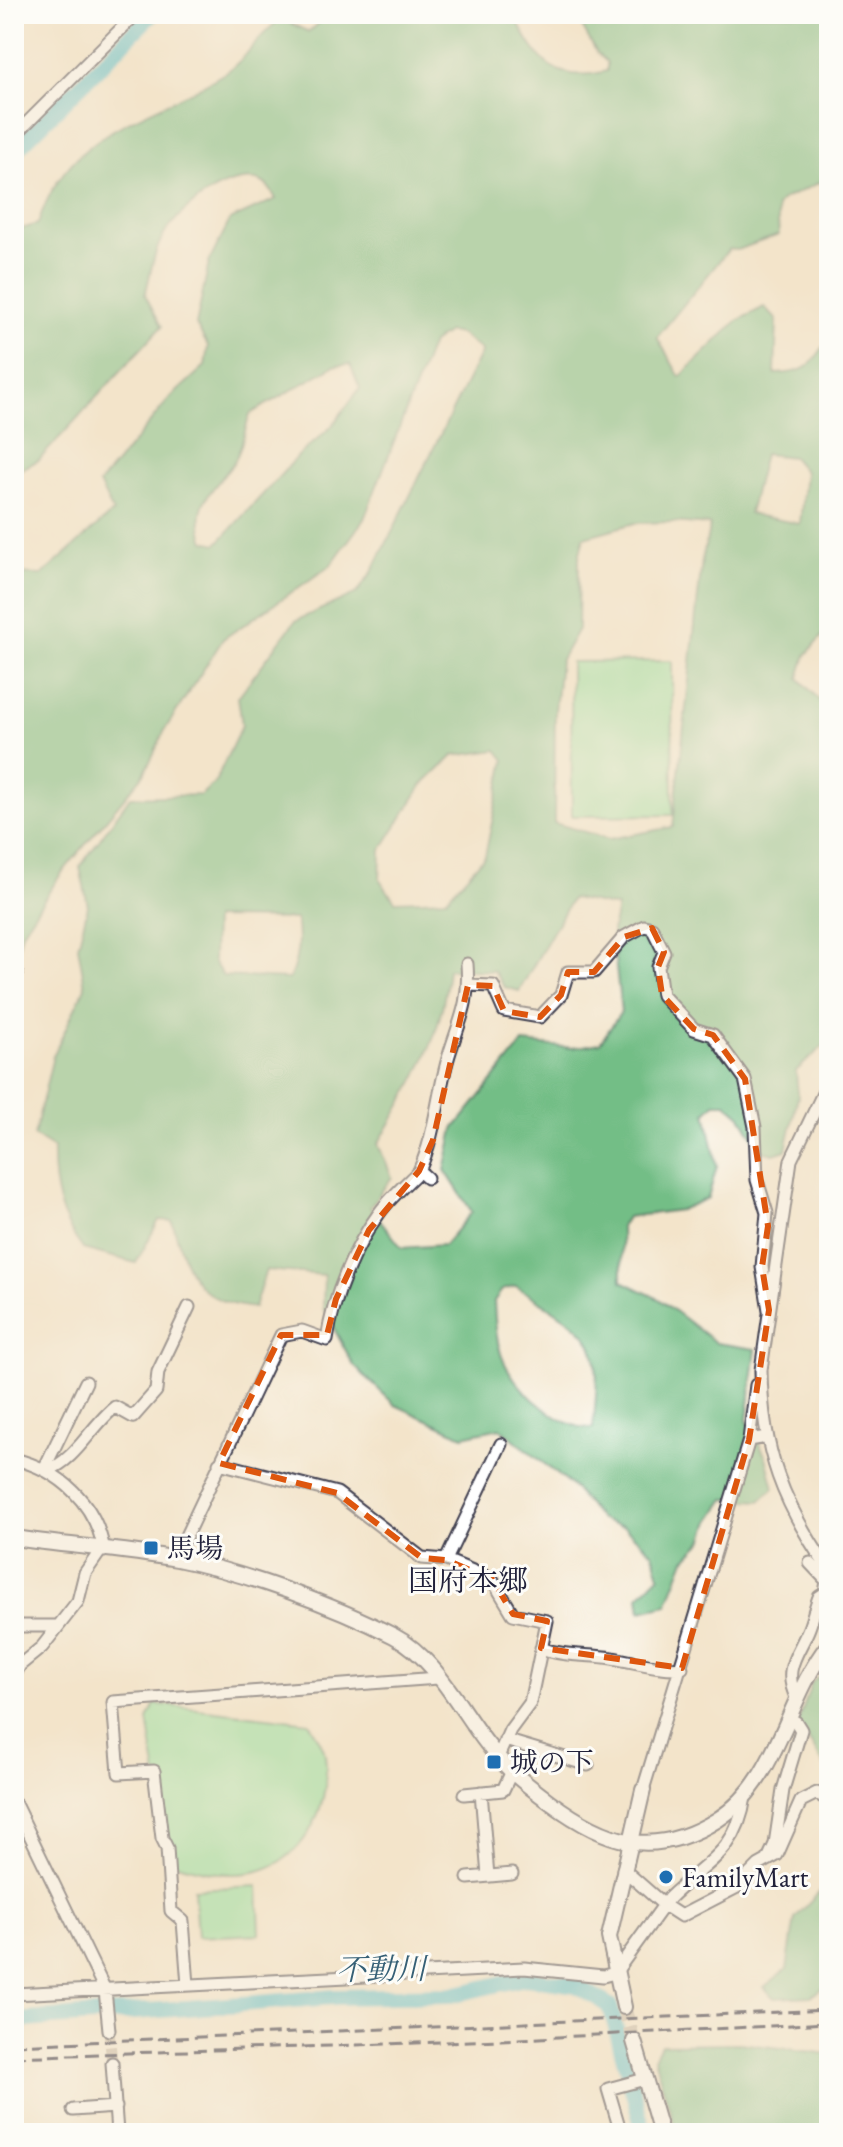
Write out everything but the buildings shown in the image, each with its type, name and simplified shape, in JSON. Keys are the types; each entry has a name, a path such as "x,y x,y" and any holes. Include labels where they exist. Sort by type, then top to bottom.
{"street":[{"path":"14,136 136,14"},
{"path":"468,985 493,986 504,1011 540,1017 561,995 568,972 594,972 624,937 644,926 652,928 664,952 658,967 658,984 662,995 694,1029 713,1035 745,1079 755,1127 757,1180 767,1213 762,1267 769,1310"},
{"path":"175,1559 281,1335 302,1331 327,1340 336,1299 369,1230 381,1211 423,1174 433,1140 449,1056 462,1026 468,985 467,964"},
{"path":"829,1081 791,1160 761,1370 767,1437 774,1473 788,1505 829,1570"},
{"path":"47,1468 64,1462 90,1429 115,1407 133,1417 156,1391 158,1372 189,1307"},
{"path":"624,2007 609,1937 623,1869 643,1790 749,1440 756,1380 761,1370"},
{"path":"47,1468 86,1382"},
{"path":"749,1440 767,1437"},
{"path":"446,1560 501,1444"},
{"path":"14,1459 47,1468 92,1512 100,1528 102,1550 85,1573 78,1601 42,1647 20,1665 15,1674"},
{"path":"219,1463 337,1493 422,1558 446,1560 492,1579 513,1614 547,1621 530,1703 505,1740 498,1757"},
{"path":"14,1538 175,1559 258,1583 365,1622 398,1638 418,1653 511,1773 585,1828 629,1844 694,1832 717,1820 745,1797 764,1771 828,1633"},
{"path":"797,1699 791,1688 793,1655 810,1627 827,1581 810,1563"},
{"path":"14,1626 56,1626"},
{"path":"541,1648 658,1669 682,1668"},
{"path":"188,1985 183,1921 171,1911 167,1848 162,1838 154,1771 119,1773 113,1702 438,1678"},
{"path":"768,1859 775,1844 783,1790 801,1730 796,1722 788,1719"},
{"path":"505,1740 588,1765"},
{"path":"464,1794 503,1790 511,1773"},
{"path":"481,1792 488,1876"},
{"path":"623,1869 681,1916 737,1887 782,1849 791,1816 801,1801 817,1793 829,1801"},
{"path":"14,1994 524,1968 583,1976 615,1973 664,1905 697,1871 722,1854 742,1816 745,1797"},
{"path":"14,1802 105,1990 109,2030"},
{"path":"468,1878 512,1874"},
{"path":"634,2041 642,2079 661,2133"},
{"path":"112,2063 117,2133"},
{"path":"621,2133 608,2089 642,2079"},
{"path":"73,2110 116,2107"}],"highlighted area":[{"path":"652,928 664,952 658,967 662,995 694,1029 713,1035 745,1079 768,1226 762,1267 769,1310 749,1440 682,1668 541,1648 547,1621 513,1614 492,1579 446,1560 422,1558 337,1493 219,1463 281,1335 327,1335 336,1299 369,1230 419,1171 433,1140 468,985 493,986 504,1011 540,1017 561,995 568,972 594,972 624,937"}],"green space":[{"path":"329,14 510,14 516,18 532,47 550,66 561,72 589,74 607,71 607,62 597,53 575,14 829,14 829,178 782,200 777,206 779,235 737,250 729,249 657,337 680,377 737,321 764,307 777,320 775,374 796,372 808,366 829,339 829,628 806,655 799,678 829,711 829,1041 796,1071 798,1096 786,1150 774,1154 761,1151 741,1116 726,1103 715,1103 706,1112 717,1166 708,1198 680,1210 627,1217 621,1227 622,1281 659,1299 716,1343 756,1349 747,1420 766,1457 774,1488 760,1501 725,1499 710,1521 703,1541 685,1559 667,1605 641,1611 639,1596 660,1575 653,1553 624,1527 601,1520 572,1486 500,1428 463,1436 395,1405 354,1366 323,1308 324,1275 266,1270 254,1308 218,1299 196,1282 183,1256 172,1221 159,1220 136,1263 83,1249 68,1226 59,1202 53,1148 34,1136 53,1056 85,987 78,946 88,906 80,867 130,797 201,795 215,782 242,725 238,697 295,621 357,593 372,572 482,351 460,334 448,332 432,343 364,519 330,566 223,639 166,728 144,774 61,874 22,932 14,967 14,574 42,575 113,512 99,484 170,398 205,366 208,346 196,325 209,262 230,220 276,199 268,186 260,181 232,182 202,197 176,219 157,248 145,295 162,326 39,460 14,473 14,231 38,224 51,192 69,167 90,146 113,130 231,69 281,19 309,32","holes":["350,364 360,388 331,427 299,455 217,544 205,541 201,527 203,506 237,457 250,414 334,366","764,454 792,457 805,472 800,524 749,514","635,523 710,525 702,560 673,827 609,839 554,823 555,711 560,661 578,629 579,557 584,537","497,750 505,760 485,856 446,899 395,901 380,880 381,850 422,786 453,756","572,898 617,907 612,931 621,1012 600,1043 572,1048 523,1043 454,1129 445,1170 472,1212 444,1245 402,1248 370,1207 392,1177 378,1144 414,1081 433,1039 448,969 494,971 504,987 519,991","214,918 296,919 297,950 289,979 223,976 213,961","516,1286 578,1327 588,1339 597,1371 593,1428 581,1427 557,1417 534,1400 515,1379 504,1362 499,1345 494,1301 502,1290"]},
{"path":"672,661 673,815 572,816 571,662"},
{"path":"829,1669 829,1773 798,1723 812,1682"},
{"path":"155,1704 309,1722 324,1751 324,1790 313,1824 293,1852 262,1870 239,1874 204,1871 171,1862 148,1720"},
{"path":"829,1882 829,1984 811,1996 774,1998 764,1987 787,1969 795,1918"},
{"path":"258,1886 260,1934 197,1937 194,1889"},
{"path":"740,2043 829,2054 829,2133 677,2133 654,2058 661,2044"}],"waterway":[{"name":"不動川","path":"14,152 152,14"},
{"name":"不動川","path":"14,2021 335,1997 452,1995 525,1978 576,1985 610,2006 644,2133"}],"tunnel":[{"path":"624,2007 634,2041"},
{"path":"109,2030 112,2063"}],"railway":[{"path":"14,2045 829,2010"},
{"path":"14,2057 500,2040 829,2023"}],"place":[{"name":"馬場","path":"151,1548"},
{"name":"城の下","path":"494,1762"},
{"name":"FamilyMart","path":"666,1877"}],"district":[{"name":"国府本郷","path":"468,1580"}]}
